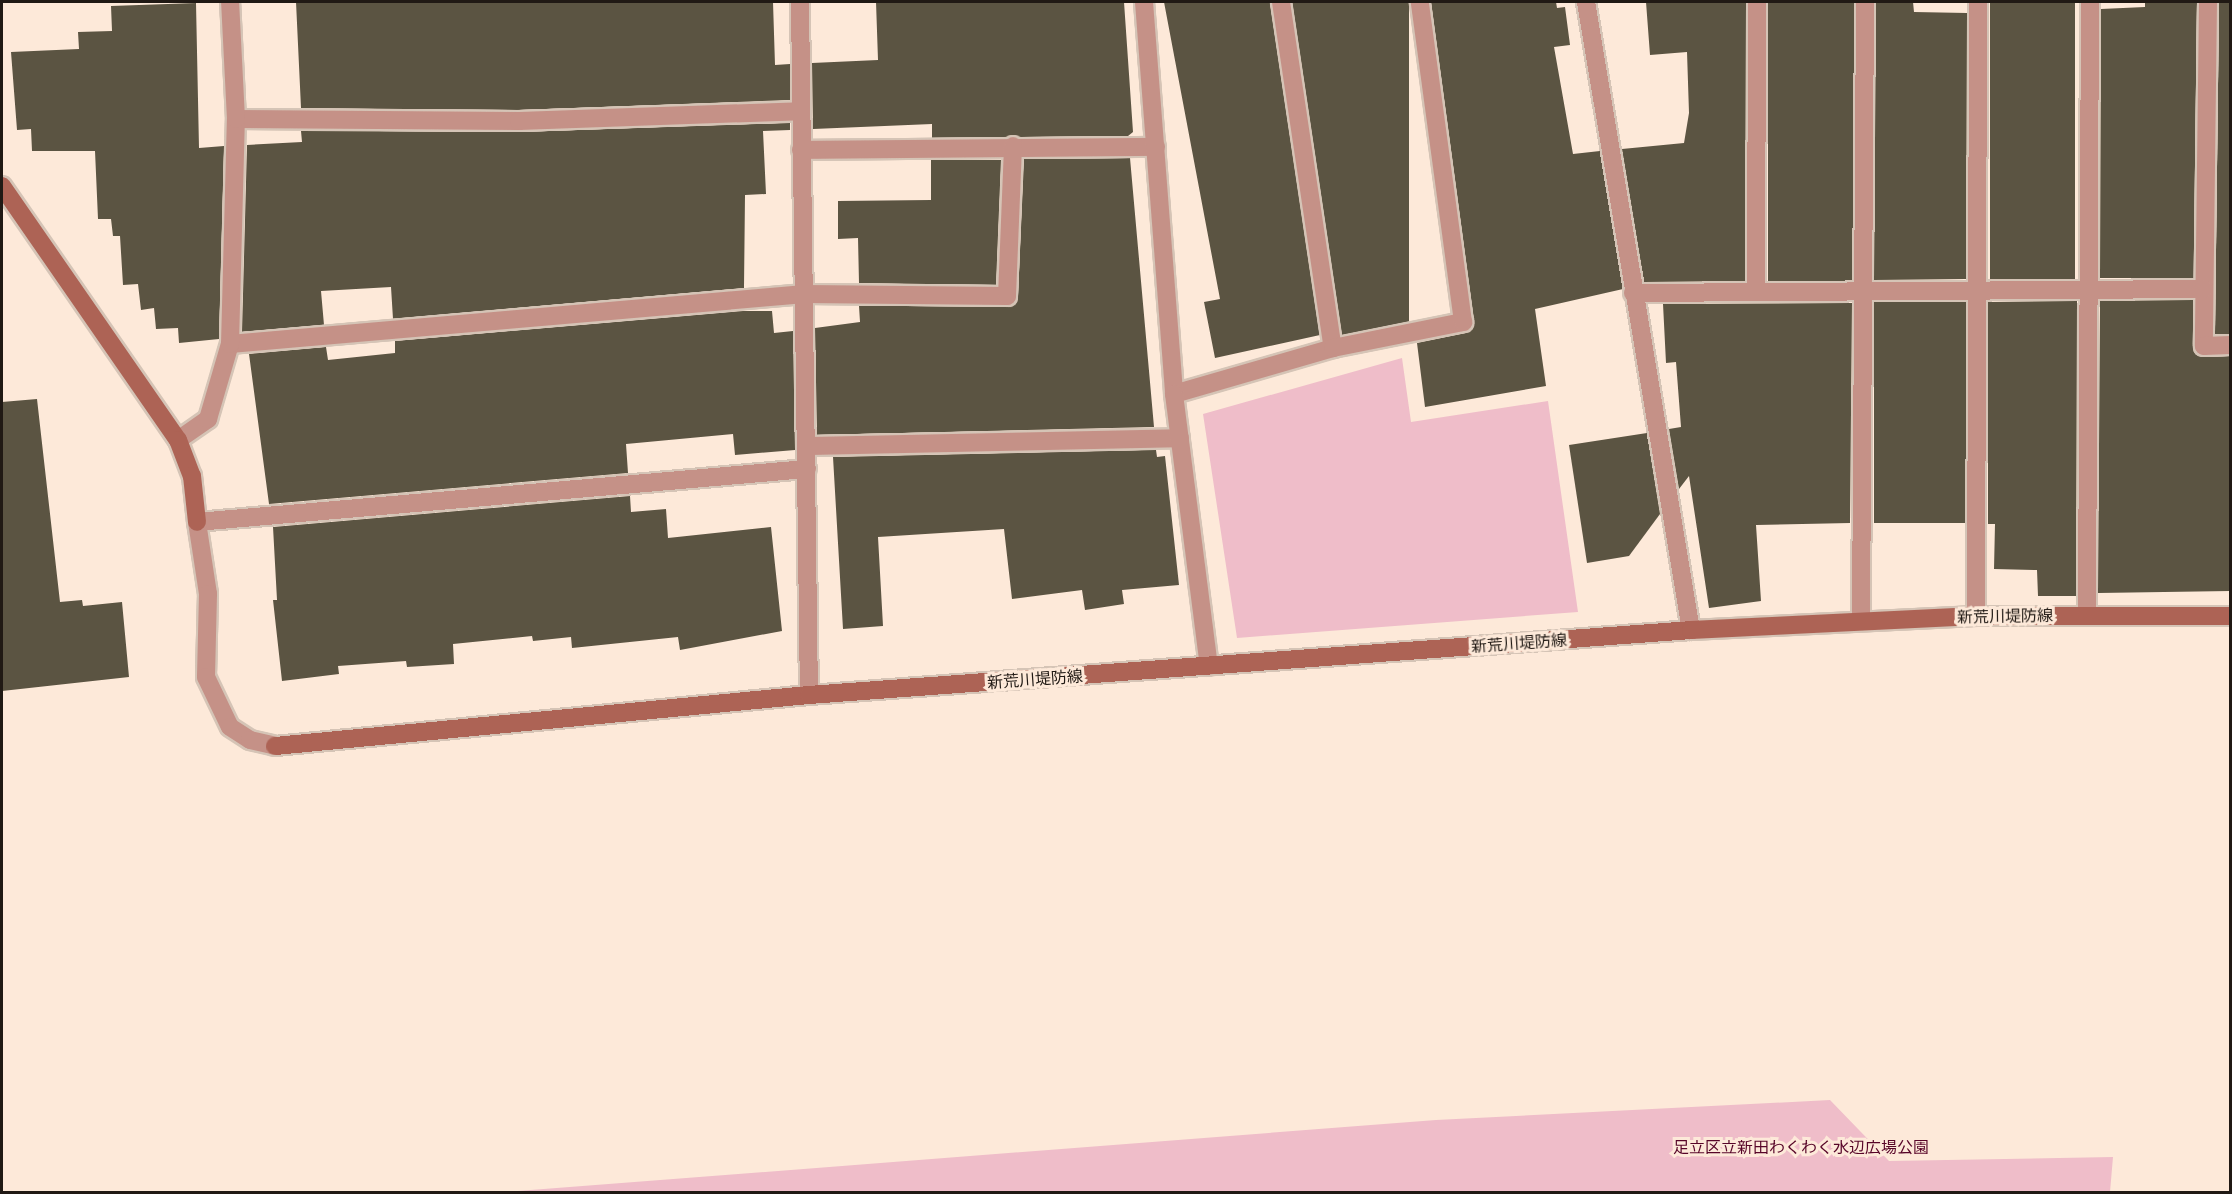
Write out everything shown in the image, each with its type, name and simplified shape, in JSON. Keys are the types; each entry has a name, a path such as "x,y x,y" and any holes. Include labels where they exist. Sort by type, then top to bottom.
{"street":[{"path":"178,440 208,419 230,344 236,119 230,2"},
{"path":"800,2 809,695"},
{"path":"1144,2 1174,394 1209,666"},
{"path":"1281,2 1333,348"},
{"path":"1174,394 1333,348 1463,322 1420,2"},
{"path":"1586,2 1690,630"},
{"path":"1756,292 1757,2"},
{"path":"1861,620 1860,292 1865,2"},
{"path":"1976,616 1978,2"},
{"path":"2087,614 2090,2"},
{"path":"2208,2 2204,346 2230,345"},
{"path":"236,119 519,121 800,111"},
{"path":"230,344 805,294 1007,296 1013,146"},
{"path":"801,150 1013,146 1155,147"},
{"path":"2,186 178,440 192,476 197,522 807,469"},
{"path":"1633,293 2204,289"},
{"path":"807,446 1180,438"},
{"name":"新荒川堤防線","path":"197,522 208,594 206,677 230,727 250,740 275,746 809,695 1690,630 1976,616 2087,614 2230,616"}],"green space":[{"path":"1402,358 1411,422 1548,401 1578,612 1237,638 1203,414"},
{"name":"足立区立新田わくわく水辺広場公園","path":"1830,1100 1889,1161 2113,1157 2110,1192 506,1192 1436,1120"}],"building":[{"path":"296,2 773,2 775,65 790,64 790,100 519,110 301,108"},
{"path":"876,2 1124,2 1133,132 1128,136 932,138 932,124 813,129 812,63 878,60"},
{"path":"1164,2 1270,2 1320,335 1215,358 1204,302 1220,299"},
{"path":"1292,2 1409,2 1409,335 1292,335"},
{"path":"1431,2 1556,2 1557,8 1565,7 1570,45 1554,47 1573,154 1600,151 1623,289 1535,309 1546,386 1425,407 1417,343 1466,333 1474,321"},
{"path":"1646,2 1746,2 1745,281 1644,282 1622,149 1684,143 1689,113 1687,52 1650,55"},
{"path":"1768,2 1854,2 1854,281 1768,281"},
{"path":"1876,2 1913,2 1914,12 1967,13 1966,279 1874,280"},
{"path":"1990,2 2075,2 2075,279 1990,279"},
{"path":"2145,2 2197,2 2194,278 2100,278 2101,9 2145,7"},
{"path":"2219,2 2230,2 2230,334 2215,334"},
{"path":"196,3 199,148 224,146 219,339 179,343 178,328 156,329 154,308 141,310 138,284 123,285 120,236 113,236 111,219 98,219 95,151 32,151 31,129 17,130 11,52 79,49 78,32 112,31 111,6"},
{"path":"790,123 790,130 763,131 766,194 745,195 744,288 393,319 391,287 321,291 324,325 242,332 247,145 302,142 301,131 519,132"},
{"path":"1130,158 1154,427 817,435 815,328 860,322 859,306 1012,306 1018,296 1024,159"},
{"path":"931,160 1001,160 996,285 859,283 858,238 838,239 838,201 931,200"},
{"path":"2193,300 2195,352 2204,357 2230,356 2230,591 2098,593 2100,301"},
{"path":"2077,301 2076,596 2038,596 2037,570 1994,569 1995,524 1988,524 1988,302"},
{"path":"1874,302 1966,302 1966,523 1874,523"},
{"path":"1852,303 1850,523 1756,525 1761,601 1709,608 1689,476 1679,489 1669,429 1681,427 1676,362 1666,363 1663,304"},
{"path":"743,311 772,311 774,333 793,331 795,450 735,455 733,434 626,444 628,473 269,504 249,354 326,347 328,360 395,353 395,341"},
{"path":"37,399 60,602 82,600 83,606 122,602 129,677 2,691 2,402"},
{"path":"1647,433 1660,514 1629,556 1587,563 1569,445"},
{"path":"1156,450 1157,457 1165,456 1179,585 1122,590 1124,604 1085,610 1082,590 1012,599 1004,529 878,537 883,626 843,629 833,457"},
{"path":"630,496 631,512 666,509 668,538 771,527 782,631 680,650 678,637 572,648 571,637 533,641 532,636 453,644 454,664 407,667 406,661 338,666 339,674 282,681 273,600 277,600 273,527"}]}
